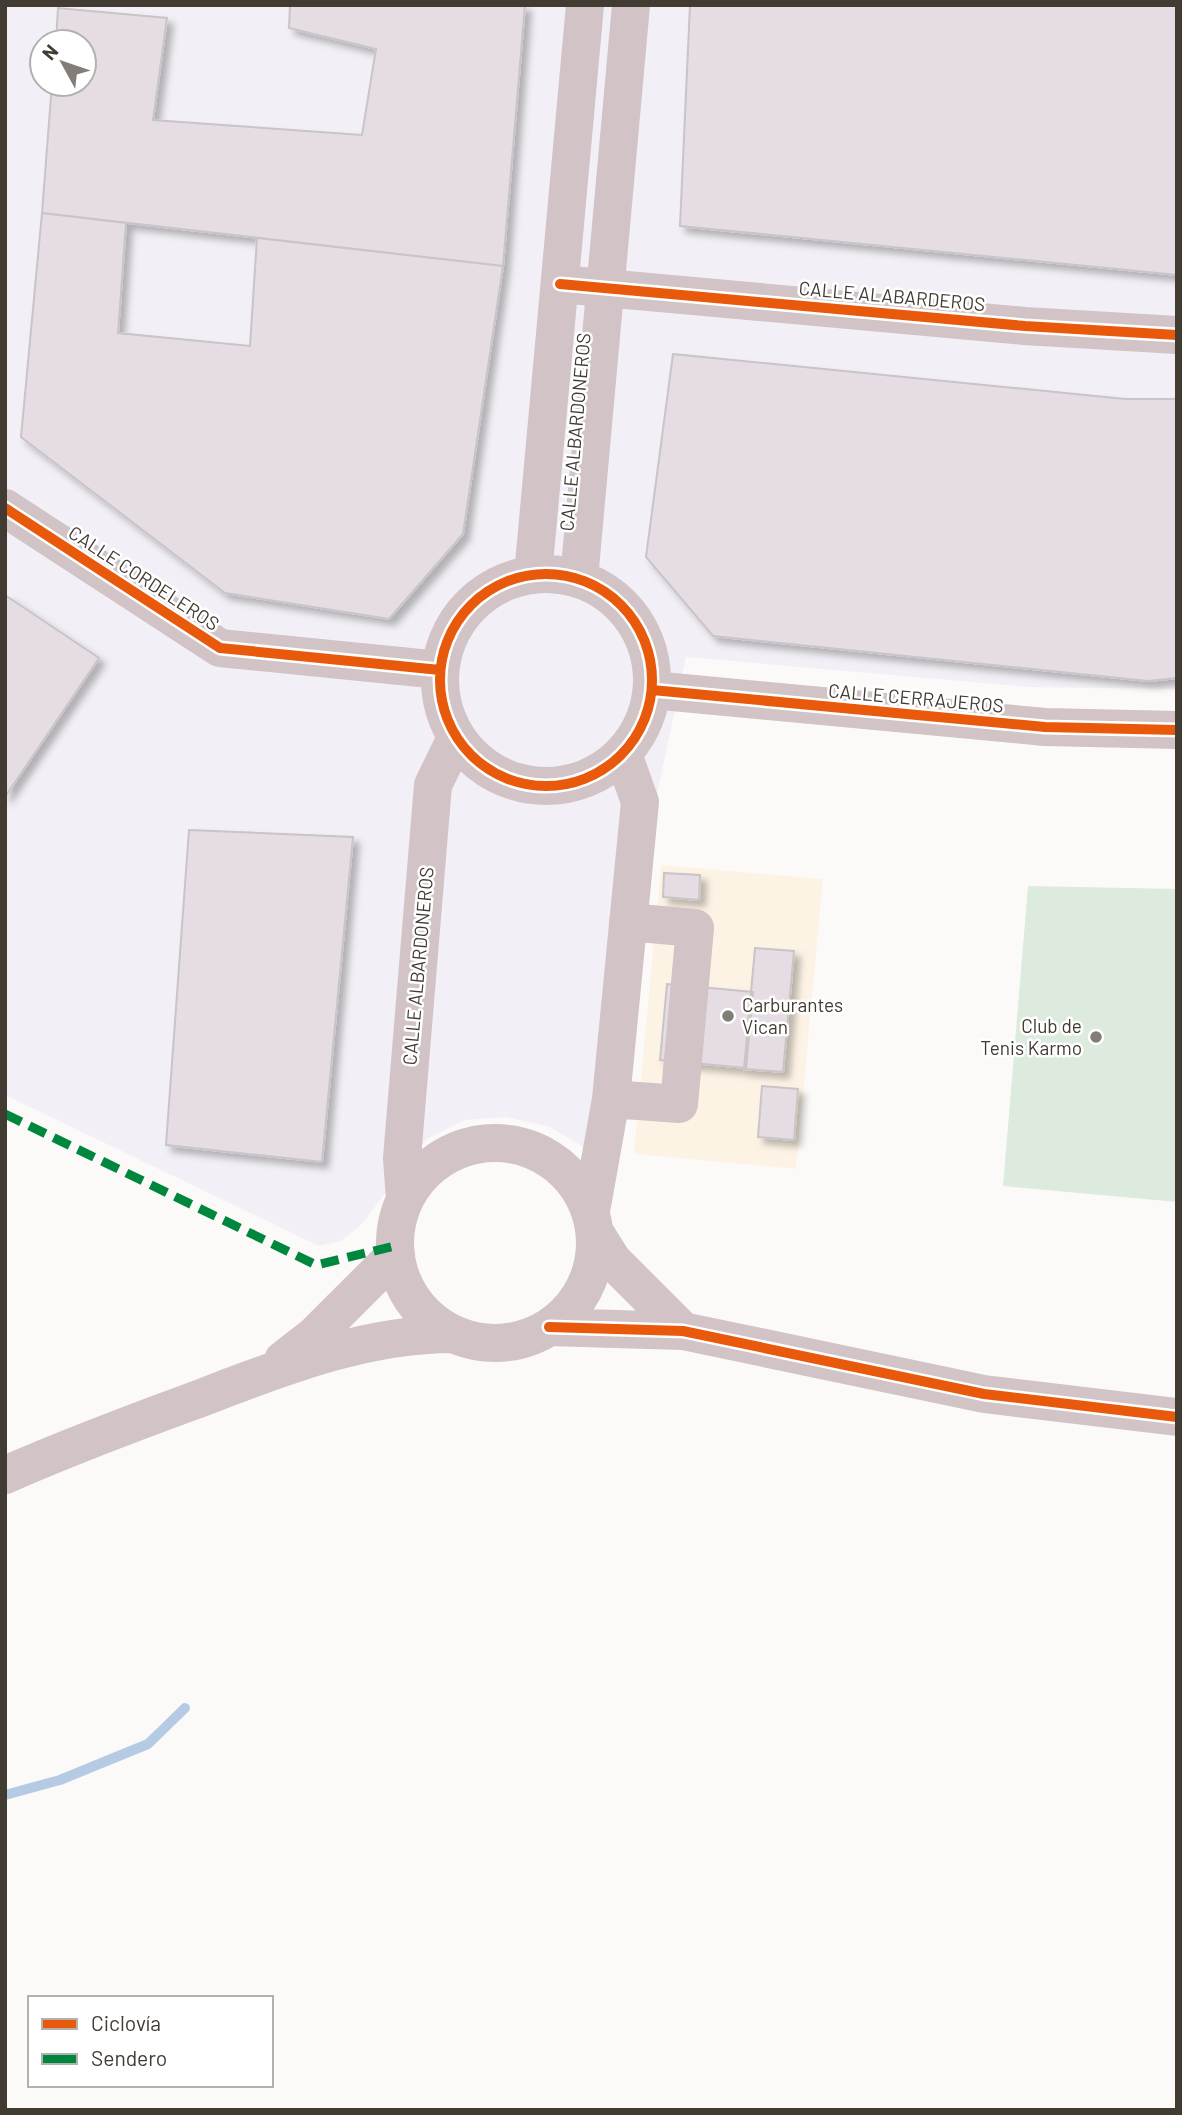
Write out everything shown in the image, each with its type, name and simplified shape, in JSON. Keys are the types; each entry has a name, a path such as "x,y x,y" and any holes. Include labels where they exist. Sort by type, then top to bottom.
{"street":[{"name":"CALLE ALBARDONEROS","path":"533,575 586,5"},
{"name":"CALLE ALBARDONEROS","path":"579,579 631,5"},
{"path":"560,284 605,288"},
{"name":"CALLE ALABARDEROS","path":"605,288 1025,326 1177,335"},
{"name":"CALLE CORDELEROS","path":"5,508 220,648 440,670"},
{"path":"556,574 579,579 611,595 635,621 650,654 652,690 643,724 623,754 598,774 568,785 536,787 505,779 478,762 456,738 440,694 440,670 450,635 470,606 499,585 533,575 556,574"},
{"name":"CALLE CERRAJEROS","path":"652,690 1045,727 1177,730"},
{"name":"CALLE ALBARDONEROS","path":"405,1199 402,1158 433,785 456,738"},
{"path":"5,1475 60,1451 268,1373 363,1343 420,1334 453,1334 486,1343 518,1340 549,1327 570,1310 585,1287 594,1261 593,1223 611,1099 640,802 623,754"},
{"path":"611,1099 679,1104 695,928 628,922"},
{"path":"453,1334 432,1321 414,1302 402,1279 396,1254 398,1222 405,1199 425,1171 453,1152 486,1143 519,1145 550,1158 575,1181 613,1261 683,1331"},
{"path":"268,1373 314,1335 396,1254"},
{"path":"549,1327 683,1331 984,1394 1177,1418"}],"shaded area":[{"path":"5,5 1177,5 1177,689 1028,687 686,657 583,1147 550,1127 506,1117 465,1120 427,1139 361,1225 341,1241 319,1246 5,1095"},
{"name":"Carburantes Vican","path":"661,865 823,879 796,1169 634,1154"}],"green space":[{"name":"Club de Tenis Karmo","path":"1028,886 1177,889 1177,1202 1003,1186"}],"building":[{"path":"290,5 525,5 503,266 42,213 51,98 98,98 98,28 57,28 58,8 167,18 153,120 362,135 376,49 289,28"},
{"path":"690,5 1177,5 1177,275 680,226"},
{"path":"42,213 126,223 118,333 250,346 257,238 503,266 463,534 389,619 225,593 21,437"},
{"path":"673,354 1125,399 1177,399 1177,678 1148,681 713,636 646,557"},
{"path":"5,595 99,658 5,797"},
{"path":"189,830 353,837 322,1162 166,1145"},
{"path":"664,873 700,875 699,900 663,897"},
{"path":"755,948 794,951 783,1072 744,1069"},
{"path":"667,984 753,992 746,1068 660,1060"},
{"path":"762,1086 798,1089 794,1140 758,1137"}],"waterway":[{"path":"5,1795 60,1780 148,1744 185,1708"}],"marked path":[{"path":"5,1114 316,1265 395,1246"}],"cycle path":[{"path":"560,284 1025,326 1177,335"},
{"path":"5,508 220,648 440,670"},
{"path":"546,574 587,582 621,605 644,639 652,680 644,721 621,755 587,778 546,786 505,778 471,755 448,721 440,680 448,639 471,605 505,582 546,574"},
{"path":"652,690 1045,727 1177,730"},
{"path":"549,1327 683,1331 984,1394 1177,1417"}],"place":[{"name":"Carburantes Vican","path":"728,1016"},
{"name":"Club de Tenis Karmo","path":"1096,1037"}]}
